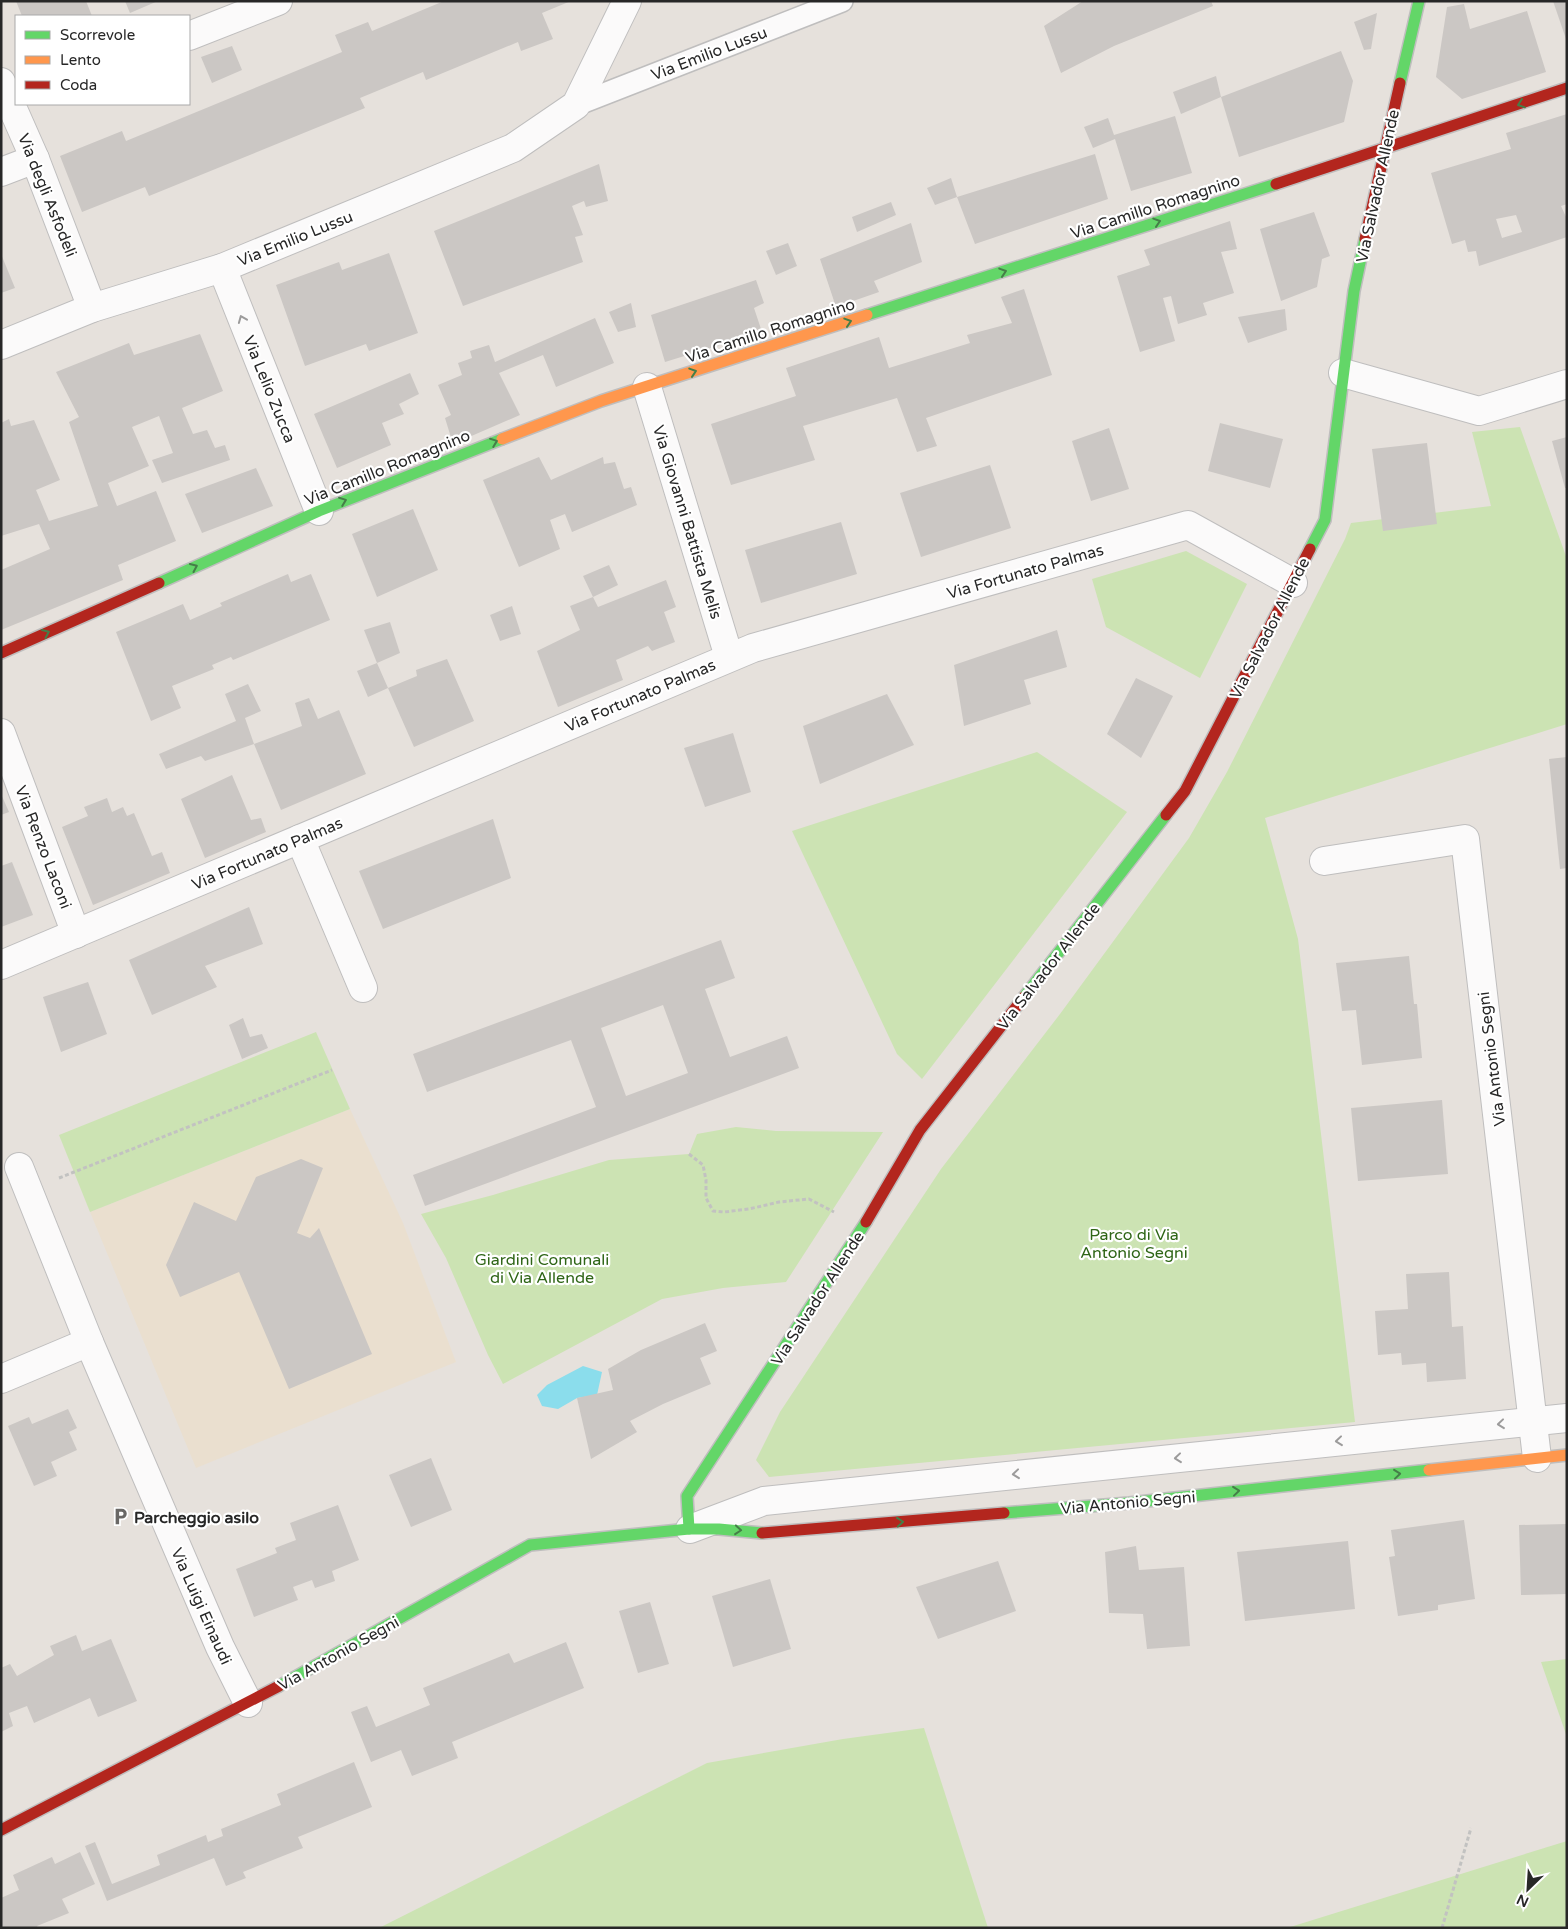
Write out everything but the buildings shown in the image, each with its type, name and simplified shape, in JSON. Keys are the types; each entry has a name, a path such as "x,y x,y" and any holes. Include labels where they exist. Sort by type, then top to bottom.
{"street":[{"path":"190,36 278,1"},
{"name":"Via Emilio Lussu","path":"1,345 92,308 222,268 514,148 576,105 627,1"},
{"name":"Via Salvador Allende","path":"689,1529 687,1496 863,1228 920,1130 1185,791 1326,520 1354,291 1384,149 1419,1"},
{"name":"Via degli Asfodeli","path":"1,82 35,159 92,308"},
{"name":"Via Camillo Romagnino","path":"1,653 319,510 601,401 1384,149 1567,88"},
{"path":"1,172 35,159"},
{"name":"Via Lelio Zucca","path":"222,268 319,510"},
{"path":"1343,373 1479,411 1567,384"},
{"name":"Via Giovanni Battista Melis","path":"647,387 729,657"},
{"name":"Via Fortunato Palmas","path":"1,965 729,657 763,645 1188,525 1293,583"},
{"name":"Via Renzo Laconi","path":"1,733 76,934"},
{"path":"300,839 363,988"},
{"name":"Via Antonio Segni","path":"1324,861 1465,839 1534,1421"},
{"name":"Via Luigi Einaudi","path":"24,1179 89,1342 220,1647 248,1703"},
{"path":"1,1379 89,1342"},
{"name":"Via Antonio Segni","path":"689,1529 764,1500 1567,1418"},
{"path":"1534,1421 1537,1458"},
{"name":"Via Antonio Segni","path":"1,1830 248,1703 530,1545 689,1529 719,1529 763,1533 1109,1504 1567,1455"}],"lane":[{"name":"Via Emilio Lussu","path":"576,105 842,1"}],"path":[{"path":"24,1179 332,1070"},
{"path":"689,1154 702,1165 706,1180 706,1198 712,1210 724,1212 749,1209 779,1202 809,1199 863,1228"},
{"path":"1442,1928 1471,1828"}],"shaded area":[{"path":"350,1109 403,1223 456,1362 196,1468 90,1212"}],"green space":[{"name":"Parco di Via Antonio Segni","path":"1520,427 1567,559 1567,724 1265,818 1298,939 1355,1422 769,1477 756,1460 780,1412 941,1169 1060,1014 1189,838 1227,772 1345,539 1351,523 1491,506 1472,432"},
{"path":"1186,551 1247,584 1200,678 1106,627 1092,579"},
{"path":"1037,752 1127,812 922,1079 897,1054 792,831"},
{"path":"316,1032 350,1109 90,1212 59,1135"},
{"name":"Giardini Comunali di Via Allende","path":"736,1127 776,1131 883,1132 786,1282 723,1288 662,1299 503,1384 488,1355 446,1258 421,1214 493,1195 609,1160 689,1154 697,1134"},
{"path":"1567,1659 1567,1737 1541,1662"},
{"path":"924,1728 988,1928 379,1928 707,1763 843,1739"},
{"path":"1567,1841 1567,1928 1287,1928"}],"water":[{"path":"583,1366 602,1372 597,1395 577,1398 558,1409 542,1406 537,1395 547,1385"}],"traffic: fast":[{"path":"1400,83 1419,1"},
{"path":"867,315 1276,184"},
{"path":"1310,549 1325,520 1354,291 1365,239"},
{"path":"159,583 319,511 502,439"},
{"path":"1024,997 1166,815"},
{"path":"689,1529 687,1496 866,1222"},
{"path":"1004,1513 1129,1503 1429,1470"},
{"path":"279,1686 530,1545 689,1529 719,1529 762,1533"}],"traffic: slow":[{"path":"502,439 601,401 867,315"},
{"path":"1429,1470 1567,1455"}],"traffic: jam":[{"path":"1365,239 1400,83"},
{"path":"1276,184 1567,88"},
{"path":"1166,815 1185,791 1310,549"},
{"path":"1,653 159,583"},
{"path":"866,1222 920,1130 1024,997"},
{"path":"762,1533 1004,1513"},
{"path":"1,1830 279,1686"}],"place":[{"name":"Parcheggio asilo","path":"120,1517"}]}
